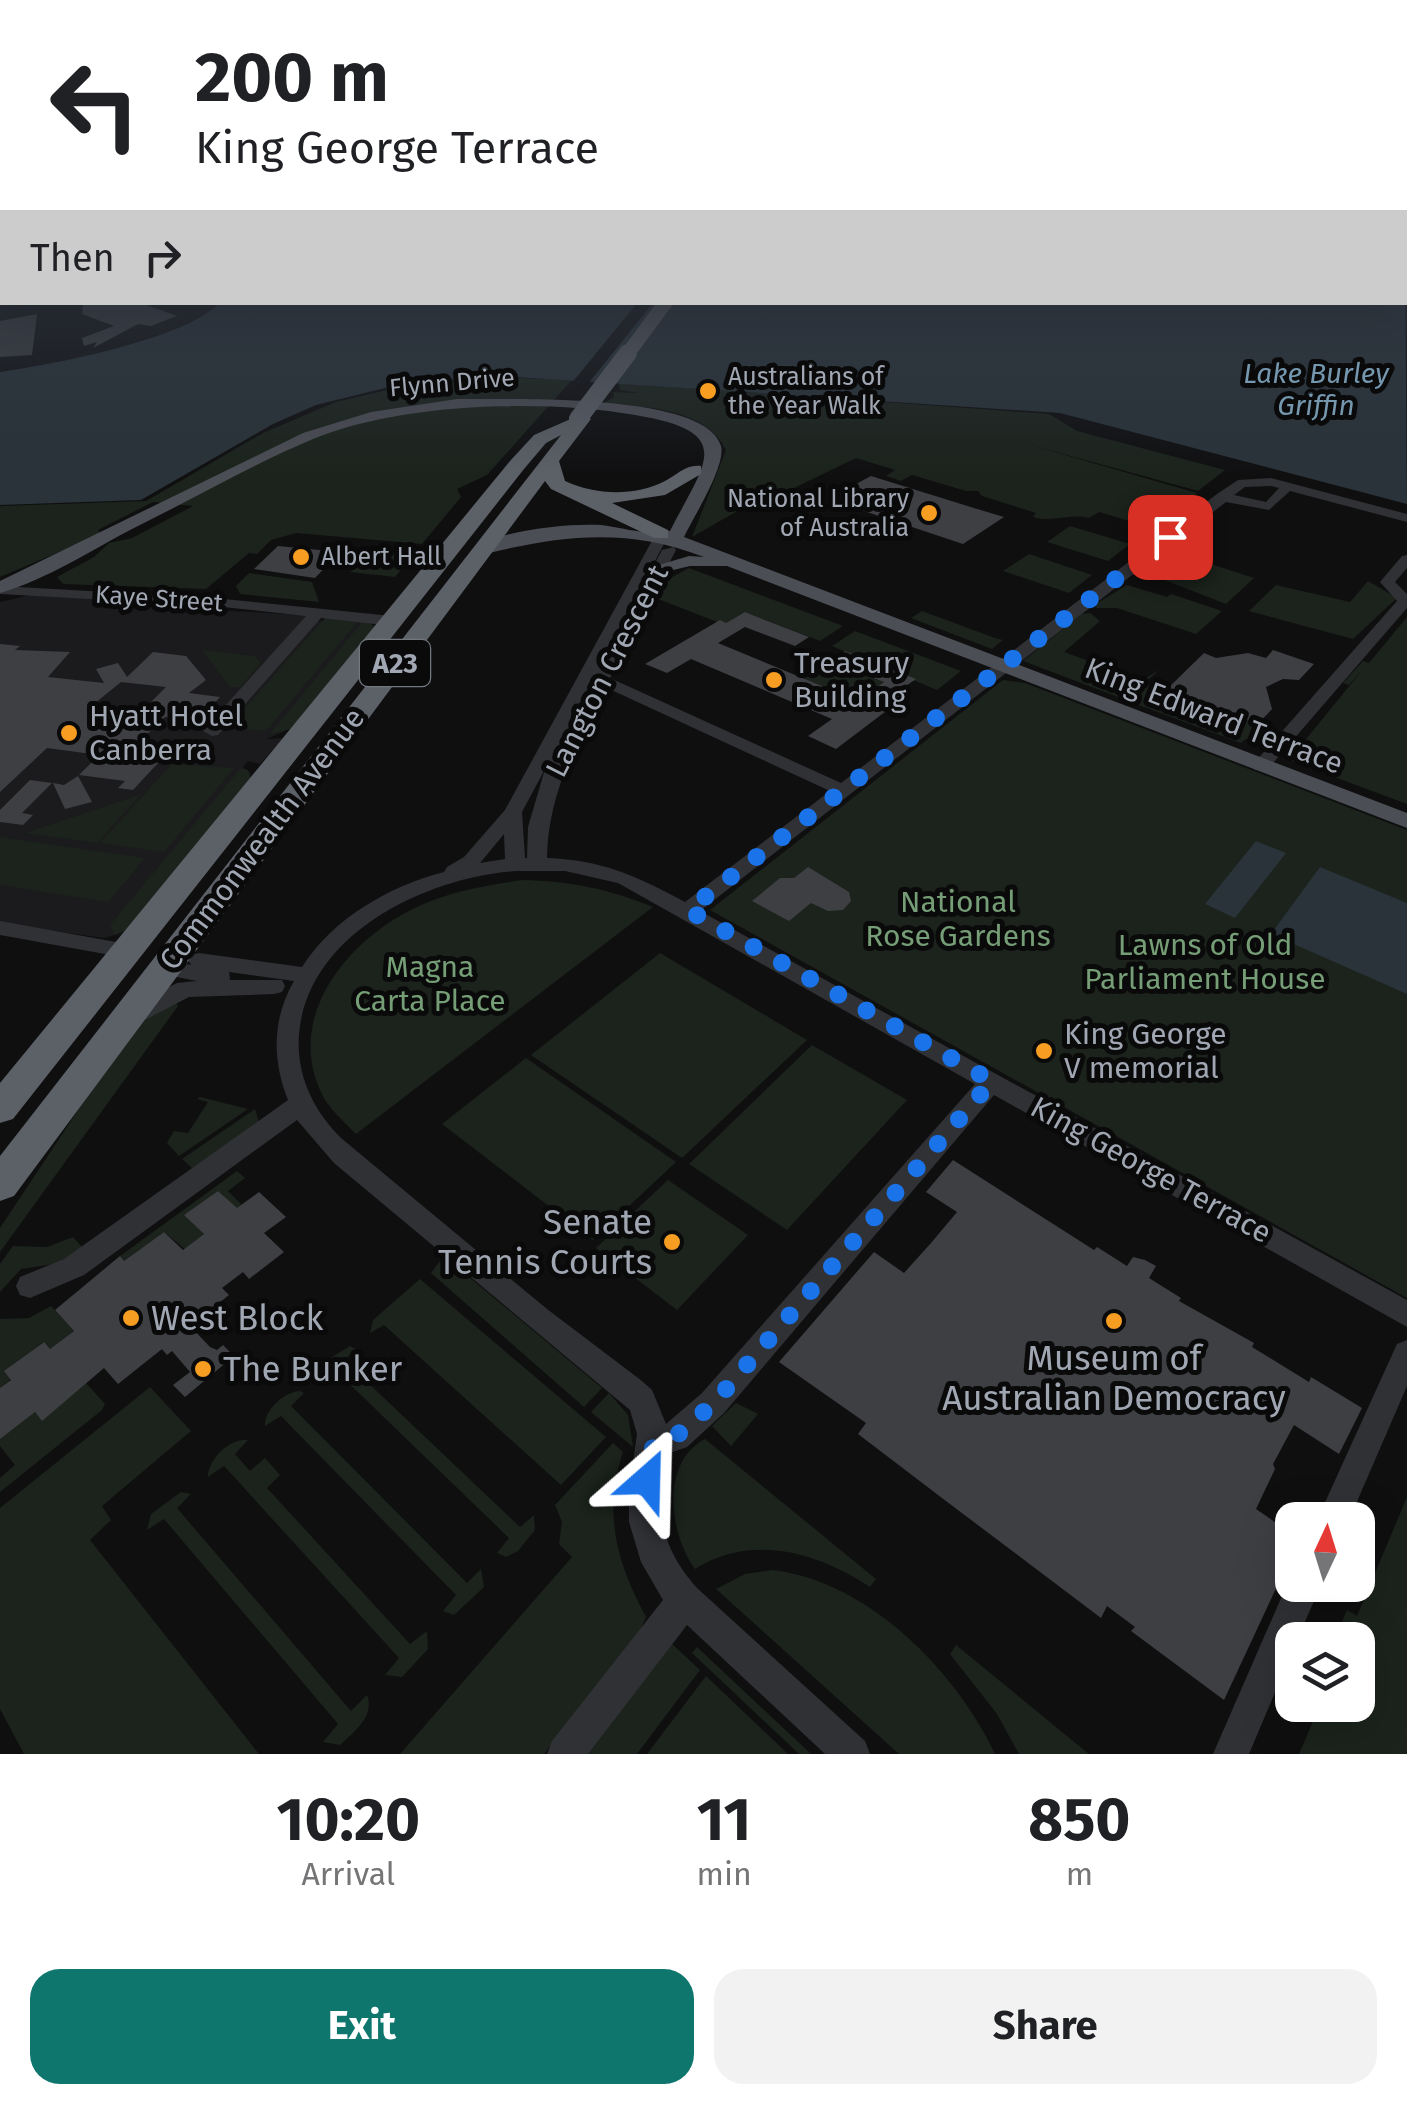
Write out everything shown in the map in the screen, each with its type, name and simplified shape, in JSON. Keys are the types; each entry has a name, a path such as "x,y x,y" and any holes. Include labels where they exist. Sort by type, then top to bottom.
{"highway":[{"name":"Commonwealth Avenue","path":"0,1109 540,440 580,419 658,314"},
{"name":"Commonwealth Avenue","path":"0,1185 658,314"},
{"path":"550,459 552,478 566,490 667,539"},
{"path":"566,490 596,497 637,497 671,487 694,470"},
{"path":"122,957 169,962"}],"main road":[{"name":"Flynn Drive","path":"6,590 308,436 382,414 457,404 614,407 669,416 702,430 713,443 714,460 667,539"},
{"name":"Flynn Drive","path":"6,590 315,440 364,423 427,412 538,407 657,420 682,430 696,442 694,470"},
{"path":"667,539 694,470"},
{"name":"King Edward Terrace","path":"481,550 550,529 616,530 667,539 1407,821"},
{"path":"616,530 637,542 652,566 689,561 720,563"},
{"name":"King Edward Terrace","path":"667,539 979,664 1000,667"},
{"path":"50,588 48,582 60,567"}],"street":[{"path":"688,910 1222,496 1247,481 1407,518"},
{"path":"1222,496 1269,506 1286,488"},
{"name":"Langton Crescent","path":"435,882 526,864 554,769 594,677 667,539"},
{"path":"1261,766 1406,600 1387,582 1407,559"},
{"name":"Kaye Street","path":"6,590 50,588 220,596 309,606 319,612"},
{"name":"Kaye Street","path":"6,590 124,596 392,621"},
{"path":"212,731 319,612"},
{"name":"Langton Crescent","path":"292,984 361,919 471,861 513,812 594,677"},
{"path":"594,677 842,790"},
{"path":"513,812 526,864"},
{"name":"King George Terrace","path":"526,864 610,873 688,910 1407,1314"},
{"path":"54,937 114,938 153,918"},
{"path":"0,928 54,937 122,957"},
{"path":"0,939 122,957"},
{"path":"169,962 292,984"},
{"path":"169,962 292,984"},
{"path":"105,1046 134,1016 185,990 292,984"},
{"path":"292,984 284,1041 288,1073 302,1104 335,1147 642,1400 652,1420 654,1443 644,1498 648,1534 662,1572 685,1600 852,1754"},
{"path":"654,1443 676,1436 714,1403 992,1081"},
{"path":"30,1286 74,1267 302,1104"},
{"path":"1341,1502 1401,1364"},
{"path":"565,1754 685,1600"},
{"path":"1231,1754 1297,1602"}],"shaded area":[{"path":"30,595 202,605 202,609 211,610 306,615 307,620 319,621 359,618 374,626 285,731 266,739 284,738 260,764 248,761 243,767 251,774 118,934 104,938 0,923 0,602"}],"green space":[{"path":"493,377 572,380 487,475 457,489 461,497 422,544 296,533 271,540 257,554 249,553 206,589 63,584 57,577 94,557 109,543 132,538 193,506 153,502 98,530 102,534 0,577 0,506 146,501 263,433 336,402 417,383"},
{"path":"619,383 1049,414 1077,431 1225,470 1198,491 1020,442 1197,493 1152,528 1099,512 1089,518 1033,517 1036,513 982,496 978,491 912,475 901,481 886,476 895,470 856,458 757,506 748,505 692,537 726,450 717,436 689,418 673,412 604,403 614,397 613,392 639,393 620,390"},
{"path":"1070,526 1130,544 1108,561 1047,542"},
{"path":"417,550 395,577 350,572 374,556"},
{"path":"1167,551 1207,558 1208,563 1254,578 1226,604 1144,572 1156,562 1154,558"},
{"path":"1029,554 1092,575 1069,593 1003,571"},
{"path":"689,568 843,626 820,641 745,612 726,623 717,622 643,593"},
{"name":"Albert Hall","path":"249,573 312,582 319,602 240,594 236,586"},
{"path":"1368,581 1397,598 1353,639 1249,611 1276,585 1350,602"},
{"path":"1127,585 1222,611 1196,634 1117,608 1094,605"},
{"path":"922,611 1003,640 992,649 911,618"},
{"path":"1090,613 1100,621 1064,652 1142,680 1159,670 1126,700 1023,661 1082,614"},
{"path":"326,617 359,620 266,731 228,727"},
{"path":"1407,617 1407,804 1289,760 1364,668 1349,685 1343,683 1363,661 1369,663"},
{"path":"364,620 374,626 372,633 291,729 270,734"},
{"path":"855,631 961,671 937,690 832,646"},
{"path":"202,650 255,656 261,663 240,687 230,687"},
{"path":"830,661 884,682 855,704 804,679"},
{"name":"Lawns of Old Parliament House","path":"1003,680 1025,683 1407,830 1407,1298 710,910"},
{"path":"1146,684 1202,704 1199,708 1216,714 1220,710 1273,728 1258,743 1246,739 1241,743 1128,701"},
{"path":"172,764 234,768 164,852 100,843"},
{"path":"240,769 248,770 251,778 127,930 115,935 110,925"},
{"path":"140,795 97,843 25,833"},
{"path":"0,837 145,858 108,902 0,885"},
{"name":"Magna Carta Place","path":"522,880 589,887 653,907 356,1134 325,1100 313,1069 311,1038 318,1008 332,980 351,955 402,914 454,893"},
{"path":"660,953 807,1040 682,1158 531,1055"},
{"path":"175,1001 178,1006 0,1252 0,1228 114,1056 153,1010"},
{"path":"812,1045 907,1100 787,1230 689,1164"},
{"path":"526,1058 676,1162 593,1240 442,1124"},
{"path":"197,1099 248,1109 179,1156 167,1143 174,1131 188,1133 208,1102"},
{"path":"255,1109 259,1123 198,1166 192,1168 182,1159"},
{"path":"237,1171 245,1178 228,1191 242,1205 237,1209 218,1191 185,1215 204,1234 185,1249 164,1232 124,1261 120,1256"},
{"name":"Senate Tennis Courts","path":"668,1180 748,1235 677,1310 596,1248"},
{"path":"73,1237 84,1249 54,1264 21,1269 0,1292 0,1264 13,1246 47,1247"},
{"path":"439,1262 451,1262 602,1388 584,1407 431,1273"},
{"path":"420,1279 606,1437 561,1485 384,1325 370,1333 373,1320"},
{"path":"51,1306 74,1331 50,1349 43,1342 5,1371 11,1379 0,1388 0,1319 29,1318"},
{"path":"350,1346 356,1349 344,1360 520,1527 534,1515 535,1530 518,1551 506,1557 497,1553 509,1538 334,1369 320,1380 324,1362"},
{"path":"86,1383 105,1404 102,1410 0,1492 0,1478 15,1465 0,1446 0,1425 7,1433 35,1412 42,1420"},
{"path":"150,1387 191,1431 102,1506 111,1520 90,1540 259,1754 24,1754 0,1709 0,1508"},
{"path":"300,1391 304,1393 291,1406 467,1583 481,1569 484,1587 454,1615 443,1611 456,1595 281,1416 265,1426 276,1403"},
{"path":"609,1393 628,1415 633,1447 591,1412"},
{"path":"736,1403 758,1414 731,1446 712,1426"},
{"path":"705,1439 876,1579 870,1587 828,1564 784,1551 739,1552 695,1569 680,1538 673,1500 681,1465 690,1450"},
{"path":"248,1440 235,1454 250,1471 265,1458 280,1475 267,1488 410,1644 427,1631 428,1649 402,1677 385,1675 399,1658 224,1466 208,1477 221,1451 234,1442"},
{"path":"613,1443 623,1452 614,1496 616,1537 627,1576 646,1617 638,1635 544,1754 400,1754 572,1557 559,1544 562,1522 555,1505"},
{"path":"181,1492 191,1494 177,1508 351,1711 367,1695 366,1716 340,1745 323,1742 338,1724 164,1519 147,1530 151,1514"},
{"path":"1407,1497 1407,1754 1299,1754 1313,1722 1375,1722 1375,1622 1342,1622 1347,1610 1357,1616 1363,1602 1375,1602 1375,1573"},
{"path":"772,1570 808,1578 842,1592 904,1635 957,1691 995,1754 899,1754 716,1589 745,1574"},
{"path":"672,1644 700,1670 637,1754 586,1754"},
{"path":"956,1645 1089,1754 1019,1754 997,1714 950,1654"},
{"path":"697,1647 811,1754 799,1754 692,1653"},
{"path":"706,1676 788,1754 647,1754"}],"water":[{"name":"Lake Burley Griffin","path":"1405,314 1407,504 1060,413 502,376 405,383 316,405 273,424 141,500 0,505 0,372 83,357 149,339 202,316"},
{"path":"1256,841 1286,853 1235,918 1205,904"},
{"path":"1320,867 1407,903 1407,994 1271,934"}],"pier":[{"path":"628,314 644,314 587,385 571,384"}],"building":[{"path":"37,314 32,355 0,357 0,321"},
{"path":"82,314 177,316 151,326 138,324 93,348 97,342 84,346 82,338 114,326"},
{"name":"National Library of Australia","path":"871,476 1004,517 963,544 828,499"},
{"name":"Albert Hall","path":"278,546 340,552 315,578 254,569"},
{"name":"Treasury Building","path":"745,612 809,637 795,646 745,627 718,643 858,701 884,682 830,661 845,651 916,679 897,692 906,696 836,749 808,736 832,719 691,659 667,673 645,664 720,620 726,623"},
{"name":"Hyatt Hotel Canberra","path":"0,644 20,646 15,650 70,652 48,677 104,683 96,669 118,663 127,677 153,652 186,656 206,680 189,693 220,697 198,721 165,717 142,739 128,759 158,763 133,790 118,788 125,781 79,775 99,755 47,748 0,792","holes":["121,682 166,687 139,714 89,708"]},
{"path":"1273,650 1314,664 1299,680 1283,679 1266,687 1272,709 1258,724 1220,710 1216,714 1165,691 1204,653 1216,658 1248,653 1266,658"},
{"path":"78,776 92,802 65,809 53,783 64,785"},
{"path":"30,780 52,783 22,813 33,815 23,825 0,822 0,810"},
{"path":"808,867 849,892 851,901 843,910 828,911 811,903 789,921 752,901 780,878 794,878"},
{"path":"953,1160 1094,1250 1097,1247 1127,1266 1133,1257 1156,1266 1149,1278 1181,1298 1179,1301 1254,1343 1252,1347 1309,1382 1311,1377 1362,1408 1339,1454 1294,1425 1273,1464 1275,1469 1256,1509 1275,1522 1275,1590 1224,1700 1131,1631 1135,1627 1107,1606 1101,1618 942,1498 858,1434 866,1423 779,1362 874,1252 904,1273 931,1243 957,1212 926,1192"},
{"name":"West Block","path":"218,1191 237,1208 259,1192 286,1217 264,1233 284,1252 249,1279 243,1272 222,1288 229,1295 190,1326 210,1347 217,1350 223,1345 234,1356 185,1397 173,1385 190,1372 172,1351 167,1355 162,1349 118,1384 104,1368 42,1421 35,1412 0,1439 0,1388 11,1380 4,1371 44,1342 50,1349 74,1331 55,1310 120,1256 124,1261 164,1232 183,1250 204,1234 184,1215"}],"place":[{"name":"Australians of the Year Walk","path":"708,391"},
{"name":"National Library of Australia","path":"929,513"},
{"name":"Albert Hall","path":"301,557"},
{"name":"Treasury Building","path":"774,680"},
{"name":"Hyatt Hotel Canberra","path":"69,733"},
{"name":"King George V memorial","path":"1044,1051"},
{"name":"Senate Tennis Courts","path":"672,1242"},
{"name":"West Block","path":"131,1318"},
{"name":"Museum of Australian Democracy","path":"1114,1321"},
{"name":"The Bunker","path":"203,1369"}],"route":[{"path":"647,1480 654,1443 676,1436 714,1403 992,1081 688,910 1170,537"}],"park label":[{"name":"National Rose Gardens","path":"958,919"}]}
